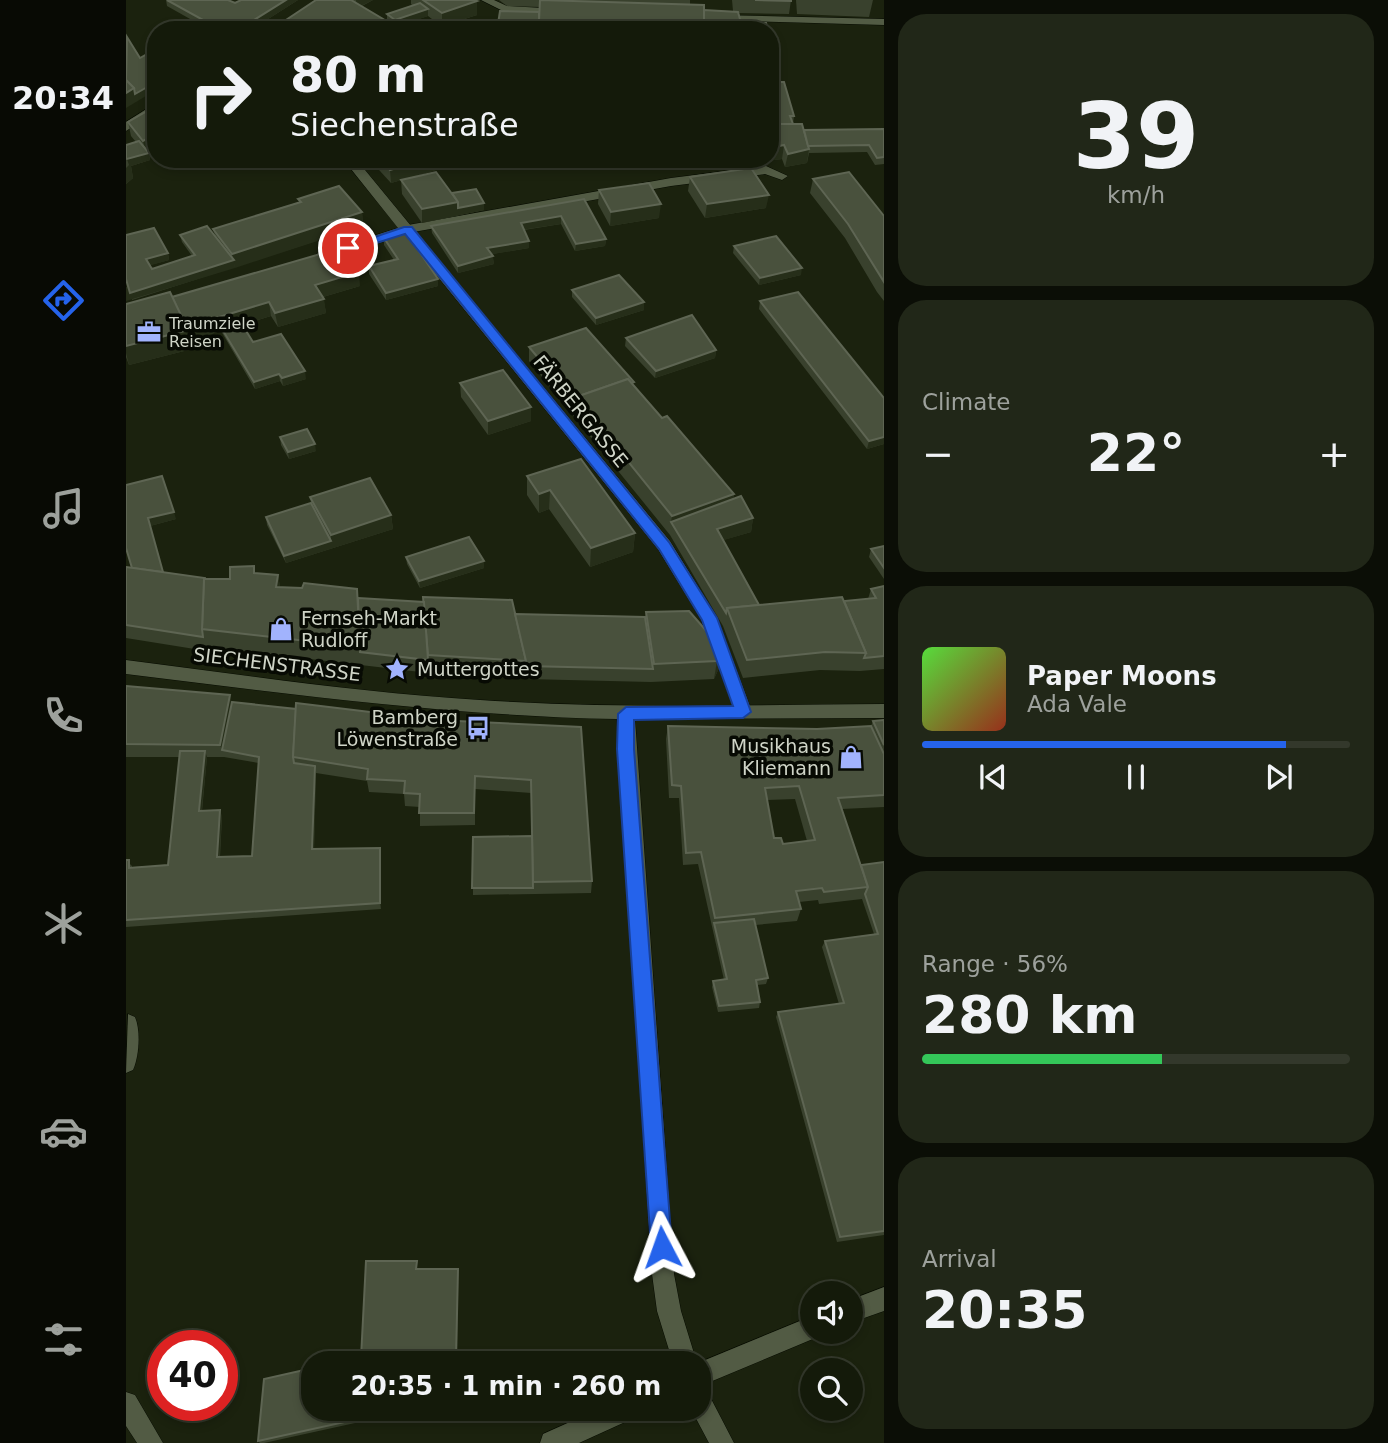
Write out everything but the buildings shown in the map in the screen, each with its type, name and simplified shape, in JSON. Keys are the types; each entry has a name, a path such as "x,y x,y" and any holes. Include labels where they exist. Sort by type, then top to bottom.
{"street":[{"path":"486,0 505,9 572,12"},
{"path":"711,18 884,22"},
{"path":"126,127 147,112"},
{"name":"FÄRBERGASSE","path":"357,168 664,545 709,618 743,712"},
{"path":"309,261 408,229 671,182 766,170 782,176"},
{"name":"SIECHENSTRASSE","path":"126,667 377,698 626,714 884,711"},
{"path":"626,714 625,749 663,1274 669,1311 681,1351"},
{"path":"126,1063 128,1024"},
{"path":"863,1307 884,1299"},
{"path":"711,1370 800,1333"},
{"path":"126,1404 151,1443"},
{"path":"552,1443 599,1421"},
{"path":"711,1421 722,1443"}],"place":[{"name":"Traumziele Reisen","path":"149,332"},
{"name":"Fernseh-Markt Rudloff","path":"281,629"},
{"name":"Muttergottes","path":"397,669"},
{"name":"Bamberg Löwenstraße","path":"478,728"},
{"name":"Musikhaus Kliemann","path":"851,757"}],"route":[{"path":"348,248 408,229 664,545 709,618 743,712 626,714 625,749 662,1247"}]}
